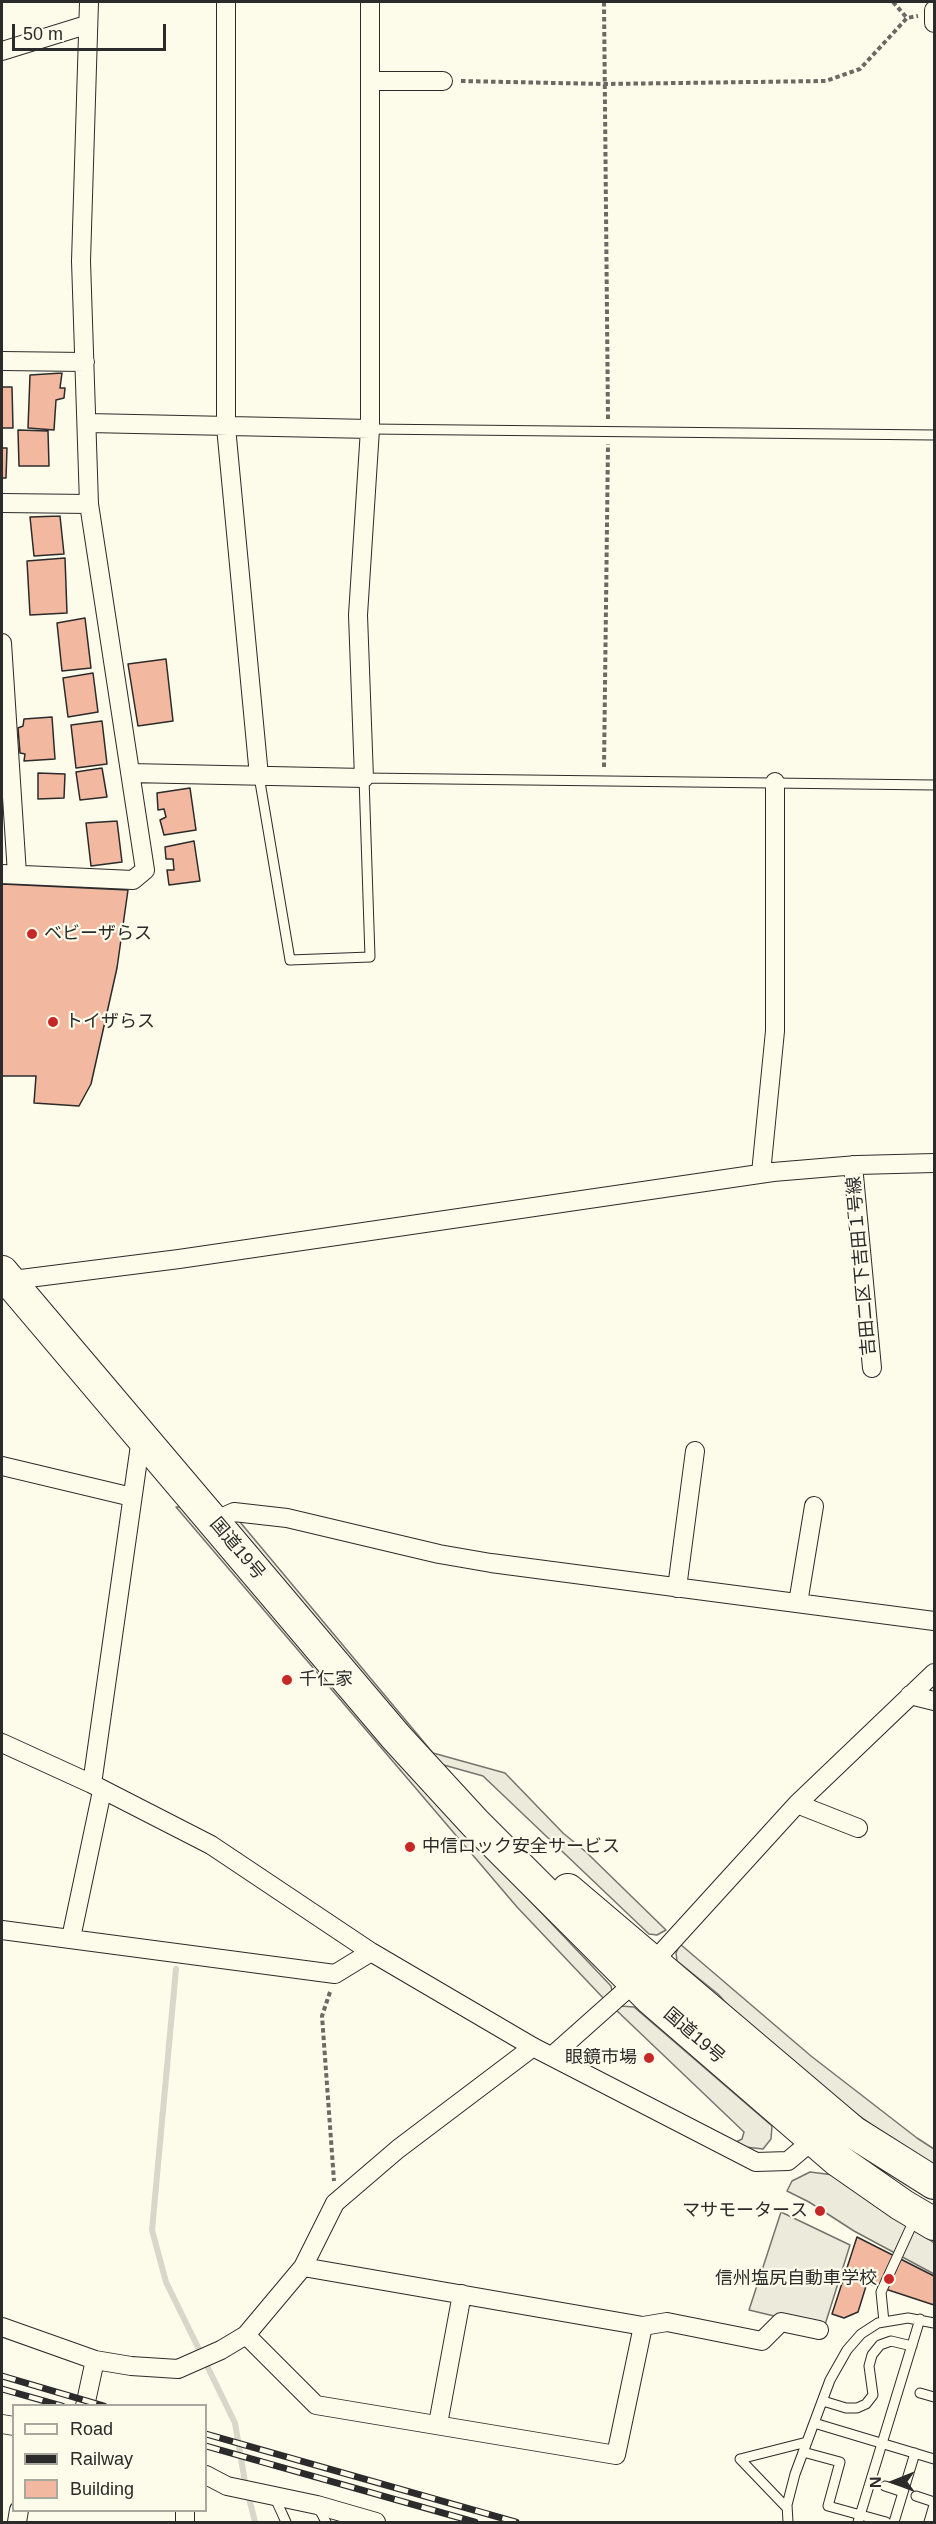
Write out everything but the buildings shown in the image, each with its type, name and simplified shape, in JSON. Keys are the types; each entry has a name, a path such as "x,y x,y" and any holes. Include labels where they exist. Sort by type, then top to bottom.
{"highway":[{"name":"国道19号","path":"4,1278 214,1521 396,1737 475,1823 525,1853 836,2159 926,2219"},
{"name":"国道19号","path":"644,1972 853,2132 934,2183"}],"street":[{"path":"2,643 9,874 133,880 146,870 90,504 81,261 86,25 89,2"},
{"path":"226,2 226,427 260,776"},
{"path":"130,773 364,778 357,615 370,429 370,2"},
{"path":"2,51 86,25"},
{"path":"370,81 442,81"},
{"path":"2,361 85,362"},
{"path":"88,423 370,429"},
{"path":"2,503 90,504"},
{"path":"761,1173 775,1031 775,782"},
{"path":"4,1278 179,1259 761,1173 852,1165 934,1162"},
{"name":"吉田二区下吉田１号線","path":"852,1165 872,1368"},
{"path":"71,1938 97,1787 141,1438"},
{"path":"677,1588 695,1451"},
{"path":"2,1466 132,1497"},
{"path":"798,1603 814,1506"},
{"path":"214,1521 234,1512 287,1518 439,1554 491,1563 934,1621"},
{"path":"552,2056 644,1972 797,1804 934,1673"},
{"path":"910,1695 934,1701"},
{"path":"2,1743 97,1787 211,1845 370,1952 533,2047 756,2162 788,2161 815,2140 836,2117"},
{"path":"797,1804 858,1828"},
{"path":"2,1930 335,1974 370,1952"},
{"path":"2,2327 95,2360 178,2369 220,2350 246,2335 303,2266 335,2203 398,2149 533,2047"},
{"path":"303,2266 643,2326 666,2322 762,2341 781,2322 819,2330"},
{"path":"438,2424 462,2295"},
{"path":"246,2335 316,2405 616,2454 643,2326"},
{"path":"85,2404 95,2360"},
{"path":"207,2476 227,2486 275,2498 317,2505 376,2523"}],"lane":[{"path":"370,429 934,435"},
{"path":"260,776 290,960 370,957 364,778 934,785"},
{"path":"884,2322 881,2292 926,2219"},
{"path":"859,2519 920,2319"},
{"path":"790,2522 787,2508 803,2452 830,2380 847,2350 861,2334 878,2323 920,2319 934,2323"},
{"path":"823,2401 846,2408 857,2408 866,2404 873,2395 869,2366 872,2355 880,2345 891,2342 912,2346"},
{"path":"920,2393 934,2397"},
{"path":"814,2423 934,2459"},
{"path":"787,2508 740,2459 807,2442"},
{"path":"803,2452 840,2462 828,2506 859,2519 882,2522"},
{"path":"894,2523 915,2453"},
{"path":"885,2486 903,2492"},
{"path":"916,2496 934,2503 929,2523"},
{"path":"275,2498 286,2523"},
{"path":"317,2505 326,2523"}],"path":[{"path":"604,2 608,430 604,780"},
{"path":"893,2 907,18"},
{"path":"442,81 604,84 826,81 860,69 907,18 934,16"},
{"path":"335,1974 322,2016 335,2203"}],"shaded area":[{"path":"176,1507 184,1507 418,1783 611,1986 613,1995 606,2001 517,1907"},
{"path":"235,1516 433,1753 505,1773 563,1833 586,1852 666,1930 657,1935 649,1934 483,1776 433,1762 232,1523"},
{"path":"680,1944 811,2056 934,2149 934,2170 841,2102 742,2021 718,1994 677,1961 676,1953"},
{"path":"634,2007 772,2126 771,2139 763,2149 745,2147 736,2142 742,2139 744,2132 614,2008"},
{"path":"810,2172 834,2175 934,2243 934,2274 854,2231 809,2202 787,2191 792,2181"},
{"path":"781,2212 850,2245 824,2328 749,2310"}],"waterway":[{"path":"176,1969 152,2230 166,2282 235,2423 245,2482 255,2522"}],"railway":[{"path":"2,2376 97,2404"},
{"path":"2,2389 55,2404"},
{"path":"207,2434 516,2522"},
{"path":"207,2446 475,2522"}],"place":[{"name":"ベビーザらス","path":"32,934"},
{"name":"トイザらス","path":"53,1022"},
{"name":"千仁家","path":"287,1680"},
{"name":"中信ロック安全サービス","path":"410,1847"},
{"name":"眼鏡市場","path":"649,2058"},
{"name":"マサモータース","path":"820,2211"},
{"name":"信州塩尻自動車学校","path":"889,2279"}]}
